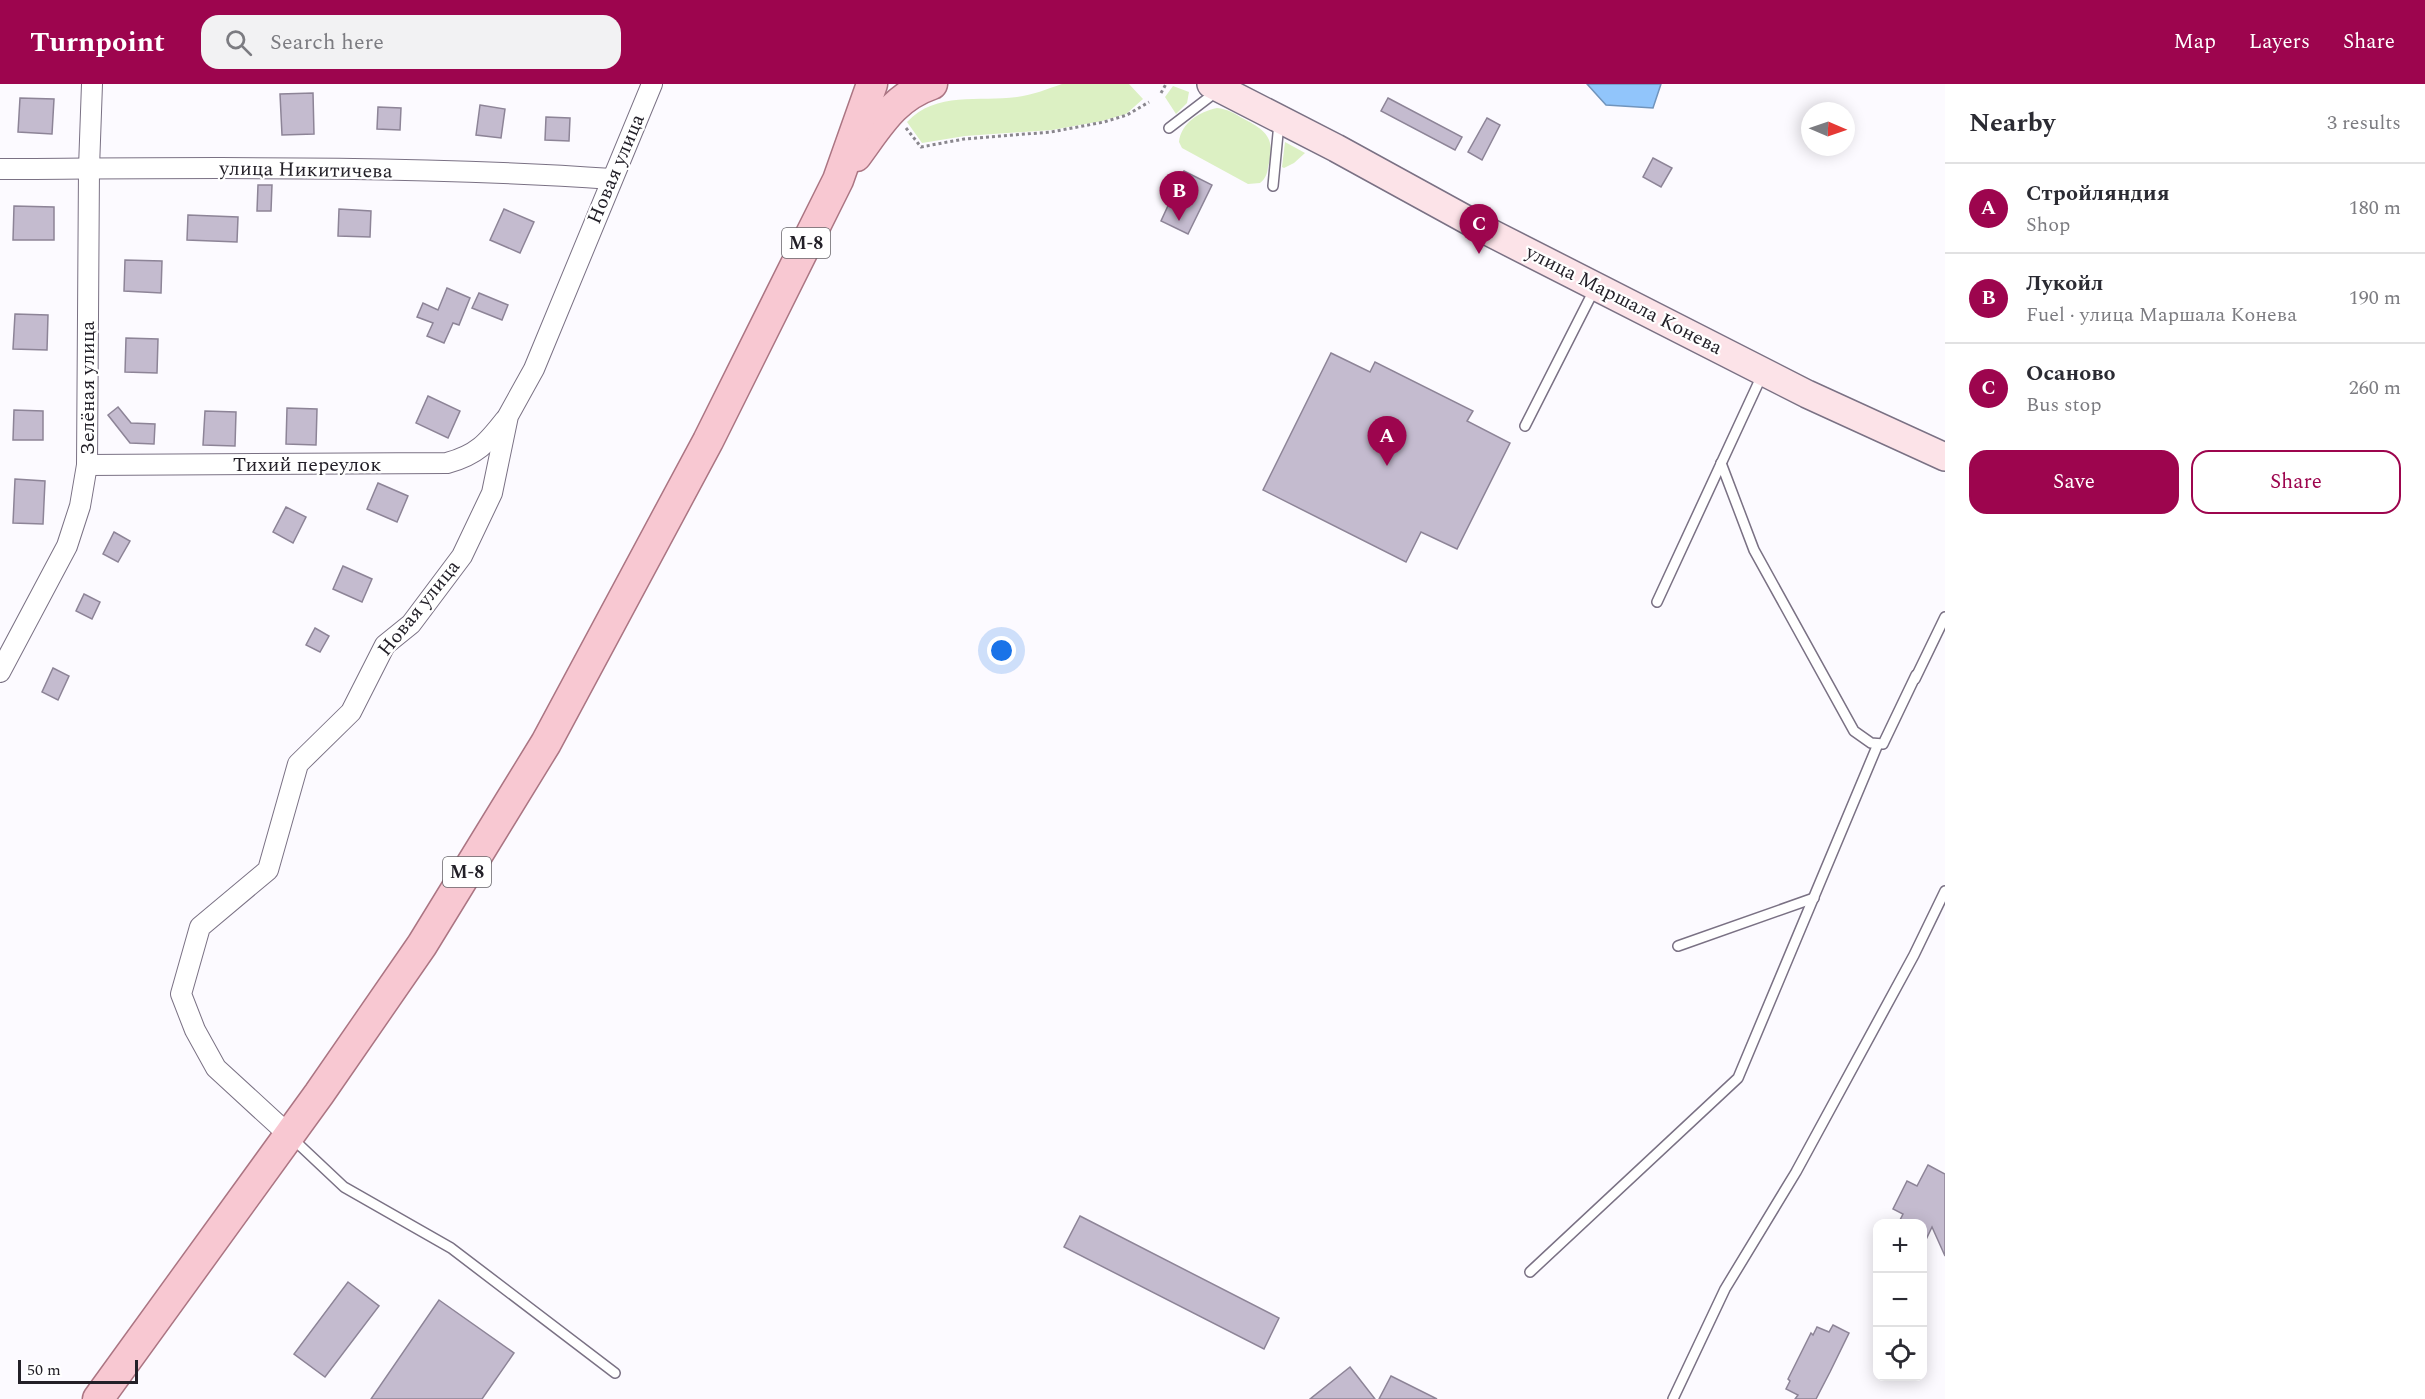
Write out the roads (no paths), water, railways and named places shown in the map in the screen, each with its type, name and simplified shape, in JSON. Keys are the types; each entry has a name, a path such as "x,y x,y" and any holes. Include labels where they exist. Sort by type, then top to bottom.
{"main road":[{"name":"М-8","path":"98,1399 289,1135 422,945 546,743 708,441 838,180 872,84"},
{"name":"М-8","path":"838,180 897,102 919,88 932,84"},
{"name":"улица Маршала Конева","path":"1215,86 1489,232 1897,437 1945,458"}],"street":[{"name":"Зелёная улица","path":"0,672 67,546 80,506 87,465 89,168 92,84"},
{"name":"Новая улица","path":"289,1135 216,1068 195,1030 181,994 200,927 268,870 298,764 351,712 385,645 411,624 462,556 492,493 508,416 534,369 652,84"},
{"name":"улица Никитичева","path":"0,169 517,172 612,179"},
{"name":"Тихий переулок","path":"87,465 447,463 466,458 487,443 508,416"}],"lane":[{"path":"1169,128 1215,86"},
{"path":"1274,186 1279,119"},
{"path":"1525,426 1597,285"},
{"path":"1657,602 1764,371"},
{"path":"1721,463 1754,550 1854,731 1871,743 1883,744 1917,675"},
{"path":"1907,696 1945,617"},
{"path":"1530,1272 1738,1078 1878,744"},
{"path":"1672,1399 1725,1289 1807,1151 1914,955 1945,891"},
{"path":"1678,946 1814,898"},
{"path":"289,1135 344,1187 451,1248 615,1373"}],"water":[{"path":"1587,84 1661,84 1653,108 1606,105"}],"place":[{"name":"Лукойл","path":"1179,221"},
{"name":"Осаново","path":"1479,254"},
{"name":"Стройляндия","path":"1387,466"}]}
